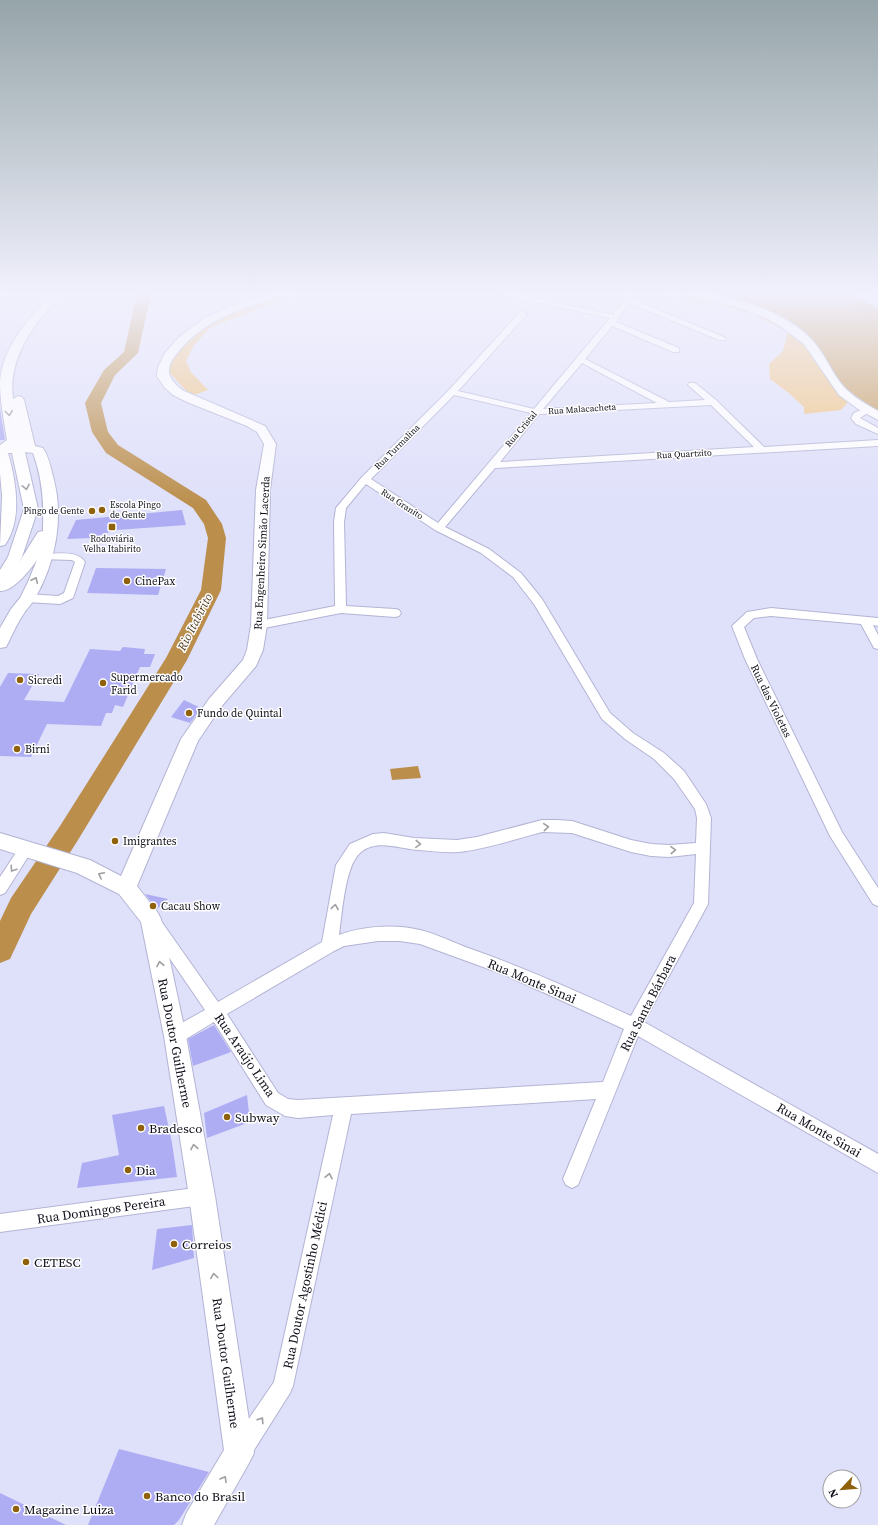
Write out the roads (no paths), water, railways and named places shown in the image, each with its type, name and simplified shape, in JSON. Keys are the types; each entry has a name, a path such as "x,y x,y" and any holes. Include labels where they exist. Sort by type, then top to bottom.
{"street":[{"path":"0,643 16,613 27,598 45,557 50,521 50,493 44,467 25,447 6,388 7,374 11,364"},
{"name":"Rua Engenheiro Simão Lacerda","path":"126,888 190,739 215,703 250,662 255,650 259,625 263,490 269,440 261,429 244,420 183,395 167,383 163,377 163,370 166,364"},
{"name":"Rua Turmalina","path":"341,608 339,514 347,500 365,479 478,364"},
{"name":"Rua Cristal","path":"439,528 576,364"},
{"path":"590,364 666,404"},
{"path":"824,364 839,388 848,397 873,413"},
{"path":"692,385 713,402 762,450"},
{"path":"0,583 15,557 31,508 18,390"},
{"name":"Rua Malacacheta","path":"452,392 536,412 713,402"},
{"path":"873,413 857,415 855,418 859,422 878,431"},
{"name":"Rua Quartzito","path":"491,465 878,443"},
{"path":"0,542 8,510 10,488 6,468 0,450 25,447"},
{"name":"Rua Granito","path":"365,479 439,528 485,551 517,575 538,602 606,716 628,736 659,756 679,775 692,794 701,808 704,818 703,848"},
{"path":"0,588 21,572 30,560 50,521"},
{"path":"15,557 21,572 16,613"},
{"path":"27,598 60,600 69,595 80,565 78,559 74,557 45,557"},
{"path":"259,625 341,608 395,613"},
{"name":"Rua das Violetas","path":"878,622 771,612 751,615 738,626 751,659 837,836 878,900"},
{"path":"864,620 878,645"},
{"path":"329,946 343,865 348,855 355,848 373,840 384,839 414,844 457,846 477,843 542,826 557,826 572,827 631,846 651,850 669,851 703,848"},
{"name":"Rua Araújo Lima","path":"0,841 83,866 126,888 151,919 216,1011 272,1099 284,1107 298,1109 607,1090"},
{"name":"Rua Santa Bárbara","path":"572,1179 634,1025 701,904 703,848"},
{"path":"0,889 32,850"},
{"name":"Rua Doutor Guilherme","path":"151,919 174,1036 202,1196 239,1453"},
{"name":"Rua Monte Sinai","path":"174,1036 329,946 342,940 378,934 400,934 420,937 510,970 634,1025 878,1164"},
{"name":"Rua Doutor Agostinho Médici","path":"239,1453 283,1386 344,1105"},
{"name":"Rua Domingos Pereira","path":"0,1223 202,1196"},
{"path":"197,1525 239,1453"}],"waterway":[{"name":"Rio Itabirito","path":"0,950 21,906 69,833 176,660 211,590 217,538 213,524 200,504 112,449 100,432 93,403 109,373 119,364"}],"place":[{"name":"Escola Pingo de Gente","path":"102,510"},
{"name":"Pingo de Gente","path":"92,511"},
{"name":"Rodoviária Velha Itabirito","path":"112,527"},
{"name":"CinePax","path":"127,581"},
{"name":"Sicredi","path":"20,680"},
{"name":"Supermercado Farid","path":"103,683"},
{"name":"Fundo de Quintal","path":"189,713"},
{"name":"Birni","path":"17,749"},
{"name":"Imigrantes","path":"115,841"},
{"name":"Cacau Show","path":"153,906"},
{"name":"Subway","path":"227,1117"},
{"name":"Bradesco","path":"141,1128"},
{"name":"Dia","path":"128,1170"},
{"name":"Correios","path":"174,1244"},
{"name":"CETESC","path":"26,1262"},
{"name":"Banco do Brasil","path":"147,1496"},
{"name":"Magazine Luiza","path":"16,1509"}]}
